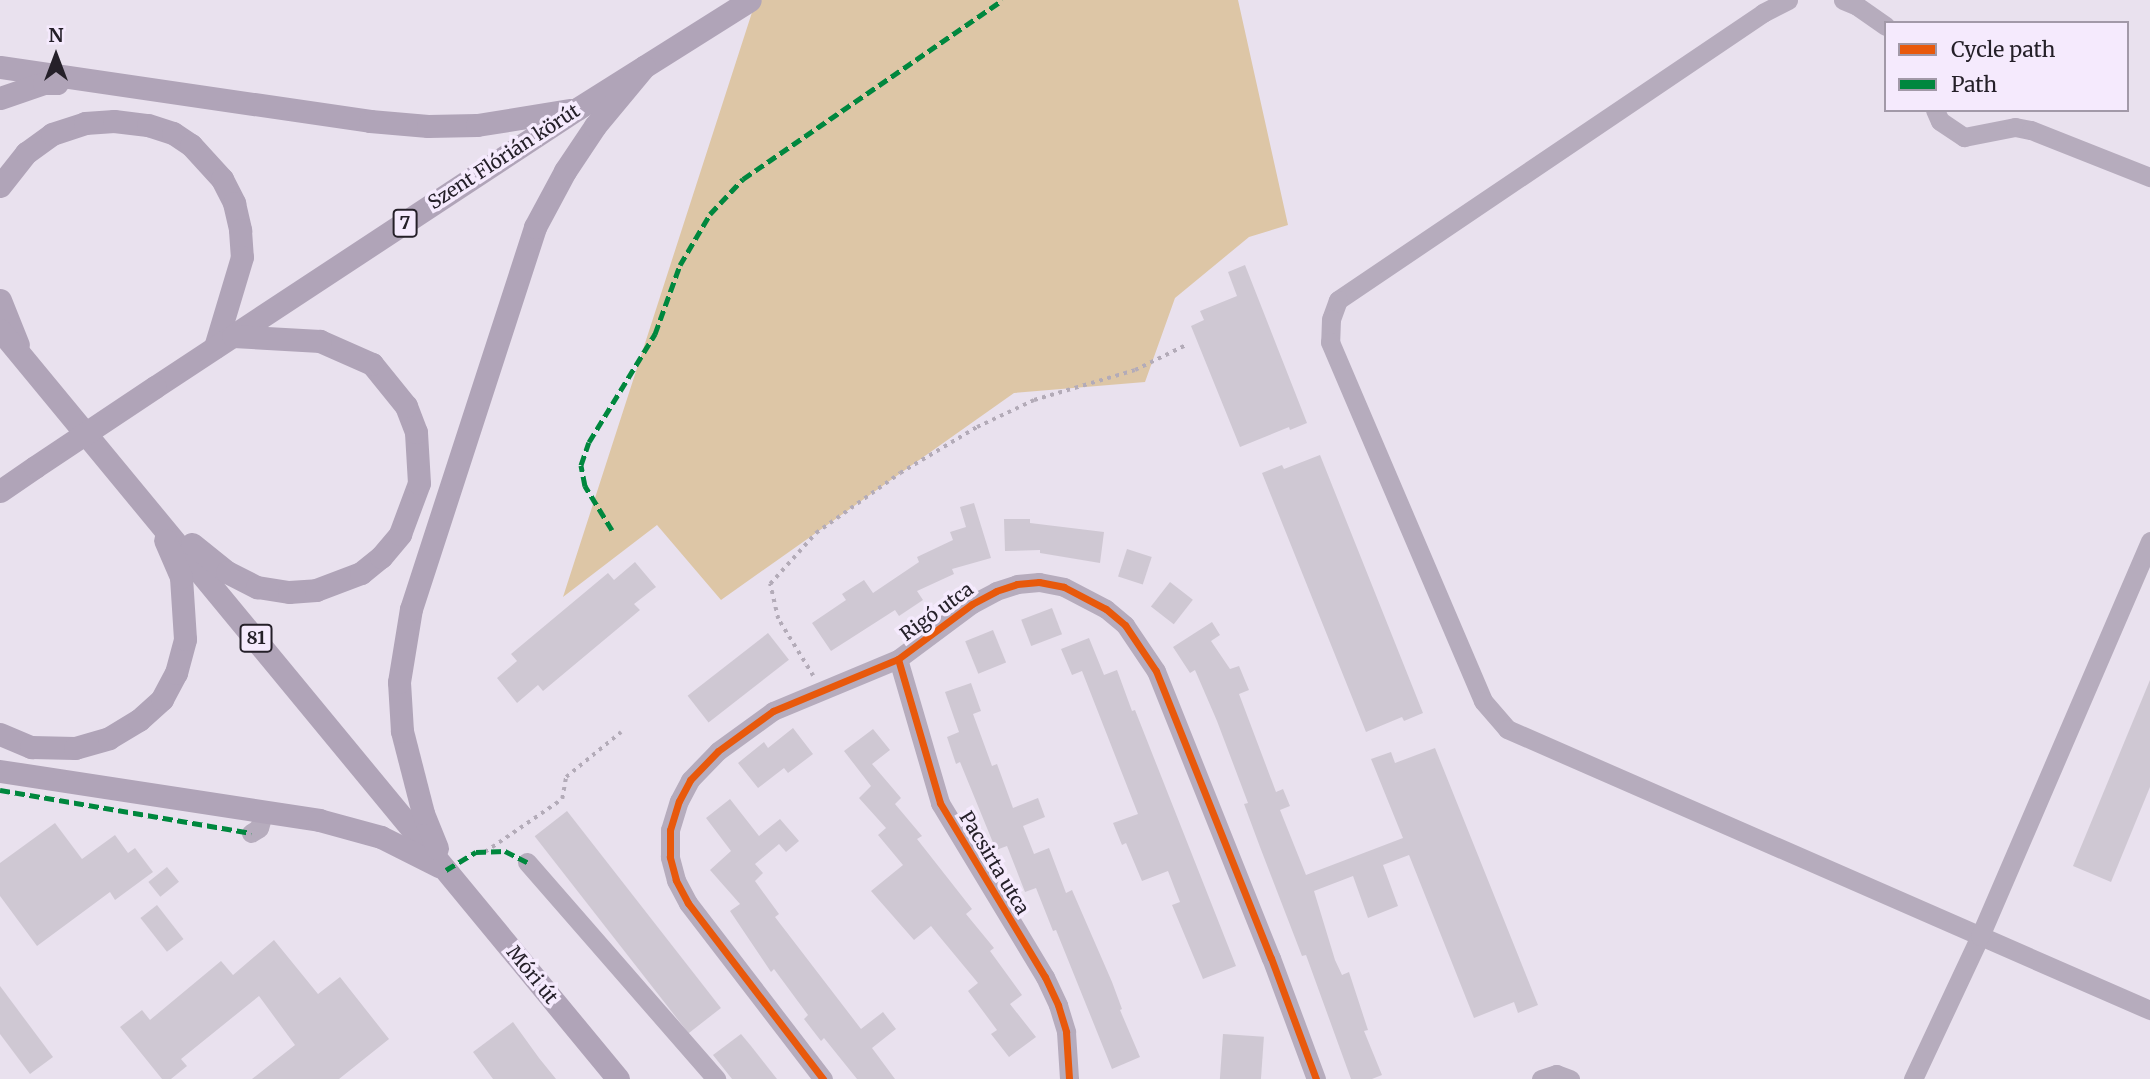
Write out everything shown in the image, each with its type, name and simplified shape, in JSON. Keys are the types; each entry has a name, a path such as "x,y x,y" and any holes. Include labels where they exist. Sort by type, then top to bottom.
{"main road":[{"name":"Szent Flórián körút","path":"1,490 578,109 750,0"},
{"path":"0,67 428,127 477,125 578,109"},
{"path":"446,870 423,813 402,731 399,682 411,609 535,227 587,137 644,67"},
{"path":"0,98 44,83 105,83"},
{"path":"0,187 26,153 52,134 85,123 114,121 148,125 173,133 191,145 222,179 234,203 242,257 224,341 320,341 372,364 405,406 416,432 419,483 412,510 400,534 382,557 361,573 316,590 289,592 257,587 227,572 154,514"},
{"path":"0,300 21,354"},
{"name":"81","path":"0,330 446,870"},
{"path":"0,734 31,747 75,747 109,738 139,720 162,699 176,673 185,639 185,603 181,577 154,514"},
{"path":"0,771 319,820 381,837 446,870"},
{"name":"Móri út","path":"446,870 618,1079"}],"street":[{"path":"1788,0 1763,13 1338,299 1331,319 1330,342 1483,701 1507,729 2150,1010"},
{"path":"1843,0 1884,25"},
{"path":"1936,112 1945,126 1964,137 2015,127 2031,130 2150,177"},
{"path":"1913,1079 1980,936 2150,541"},
{"name":"Rigó utca","path":"823,1079 688,903 676,880 670,857 670,830 679,801 690,780 718,751 774,711 821,689 898,659 972,604 1017,583 1039,582 1064,587 1106,608 1125,625 1156,671 1316,1079"},
{"name":"Pacsirta utca","path":"898,659 940,803 1045,977 1058,1005 1066,1032 1069,1079"},
{"path":"251,833 259,828 264,811"},
{"path":"527,862 716,1079"}],"path":[{"path":"821,689 778,619 770,584 816,533 900,473 977,427 1034,400 1135,370 1186,345"},
{"path":"485,852 562,799 566,777 621,732"}],"shaded area":[{"path":"756,0 1238,0 1288,225 1249,237 1175,298 1145,382 1014,393 721,600 657,525 563,597"}],"building":[{"path":"1245,265 1307,423 1290,430 1289,427 1240,447 1191,326 1204,320 1200,311 1237,296 1228,272"},
{"path":"1320,455 1423,713 1404,721 1402,717 1366,732 1262,473 1282,465 1284,469"},
{"path":"974,503 991,558 952,569 954,574 917,591 923,600 899,616 895,610 831,651 812,623 846,600 842,594 864,580 873,593 919,562 917,557 953,540 950,532 966,527 960,507"},
{"path":"1004,519 1030,519 1030,523 1104,532 1100,563 1040,553 1040,550 1005,551"},
{"path":"1127,549 1152,557 1143,585 1118,577"},
{"path":"635,562 656,587 634,604 640,610 543,691 538,685 517,703 497,678 517,661 511,654 608,573 614,580"},
{"path":"1170,582 1193,600 1174,624 1151,606"},
{"path":"1052,608 1062,634 1031,646 1021,620"},
{"path":"1212,622 1220,635 1211,641 1230,669 1239,666 1249,690 1239,694 1276,792 1283,789 1290,806 1280,810 1306,875 1403,838 1371,759 1391,752 1395,763 1435,748 1538,1005 1518,1013 1514,1002 1474,1018 1409,855 1383,865 1398,906 1368,918 1353,876 1314,891 1335,960 1342,975 1349,972 1368,1030 1364,1031 1382,1075 1372,1079 1351,1079 1306,955 1302,956 1260,847 1244,804 1248,803 1217,721 1195,670 1190,673 1173,647"},
{"path":"993,630 1006,662 978,674 965,641"},
{"path":"768,633 789,660 709,723 688,696"},
{"path":"1089,638 1104,675 1117,670 1132,711 1135,710 1236,966 1203,979 1172,905 1180,902 1168,871 1142,881 1126,843 1122,845 1113,823 1138,814 1082,671 1072,675 1061,649"},
{"path":"2150,680 2150,787 2111,882 2073,866"},
{"path":"971,683 981,711 973,714 992,766 997,764 1013,808 1038,798 1045,817 1023,826 1034,854 1049,848 1066,893 1072,890 1112,982 1122,1009 1120,1010 1140,1057 1112,1069 1056,930 1053,931 1036,888 1025,892 1007,846 996,850 960,762 956,764 947,737 959,732 945,692"},
{"path":"793,728 813,754 788,773 784,768 758,788 738,763 764,742 768,748"},
{"path":"873,729 890,750 872,764 901,798 895,804 922,836 917,839 972,909 966,914 994,948 990,951 1022,995 1010,1004 1036,1037 1009,1057 991,1034 997,1030 968,991 978,983 931,926 914,940 871,891 903,865 878,835 886,828 859,798 871,786 844,751"},
{"path":"730,799 759,836 780,819 799,841 786,852 779,844 755,864 763,873 755,881 779,914 775,917 861,1029 883,1012 896,1029 872,1048 895,1079 857,1079 824,1038 821,1041 804,1019 808,1015 774,969 771,972 730,911 740,904 710,870 731,851 706,818"},
{"path":"567,811 721,1008 689,1033 535,836"},
{"path":"55,823 82,859 115,835 128,853 135,848 153,872 115,900 110,892 37,946 0,896 0,863"},
{"path":"167,867 179,882 160,897 148,882"},
{"path":"157,905 183,939 167,952 140,918"},
{"path":"274,940 318,994 340,977 389,1039 339,1079 252,1079 295,1045 259,996 181,1059 187,1066 171,1079 162,1079 120,1027 142,1010 150,1020 221,961 233,975"},
{"path":"0,986 53,1057 30,1074 0,1034"},
{"path":"513,1022 556,1079 493,1079 473,1052"},
{"path":"741,1034 777,1079 732,1079 713,1055"},
{"path":"1223,1034 1264,1037 1261,1079 1220,1079"}],"marked path":[{"path":"612,530 585,486 581,465 589,442 655,334 680,265 710,214 743,179 1002,0"},
{"path":"0,790 251,833"},
{"path":"446,870 476,852 505,851 527,862"}],"cycle path":[{"path":"823,1079 688,903 676,880 670,857 670,830 679,801 690,780 718,751 773,711 898,659 972,604 996,591 1017,584 1039,582 1064,587 1106,609 1125,625 1156,671 1271,958 1316,1079"},
{"path":"898,659 940,803 1045,977 1058,1005 1066,1032 1069,1079"}]}
